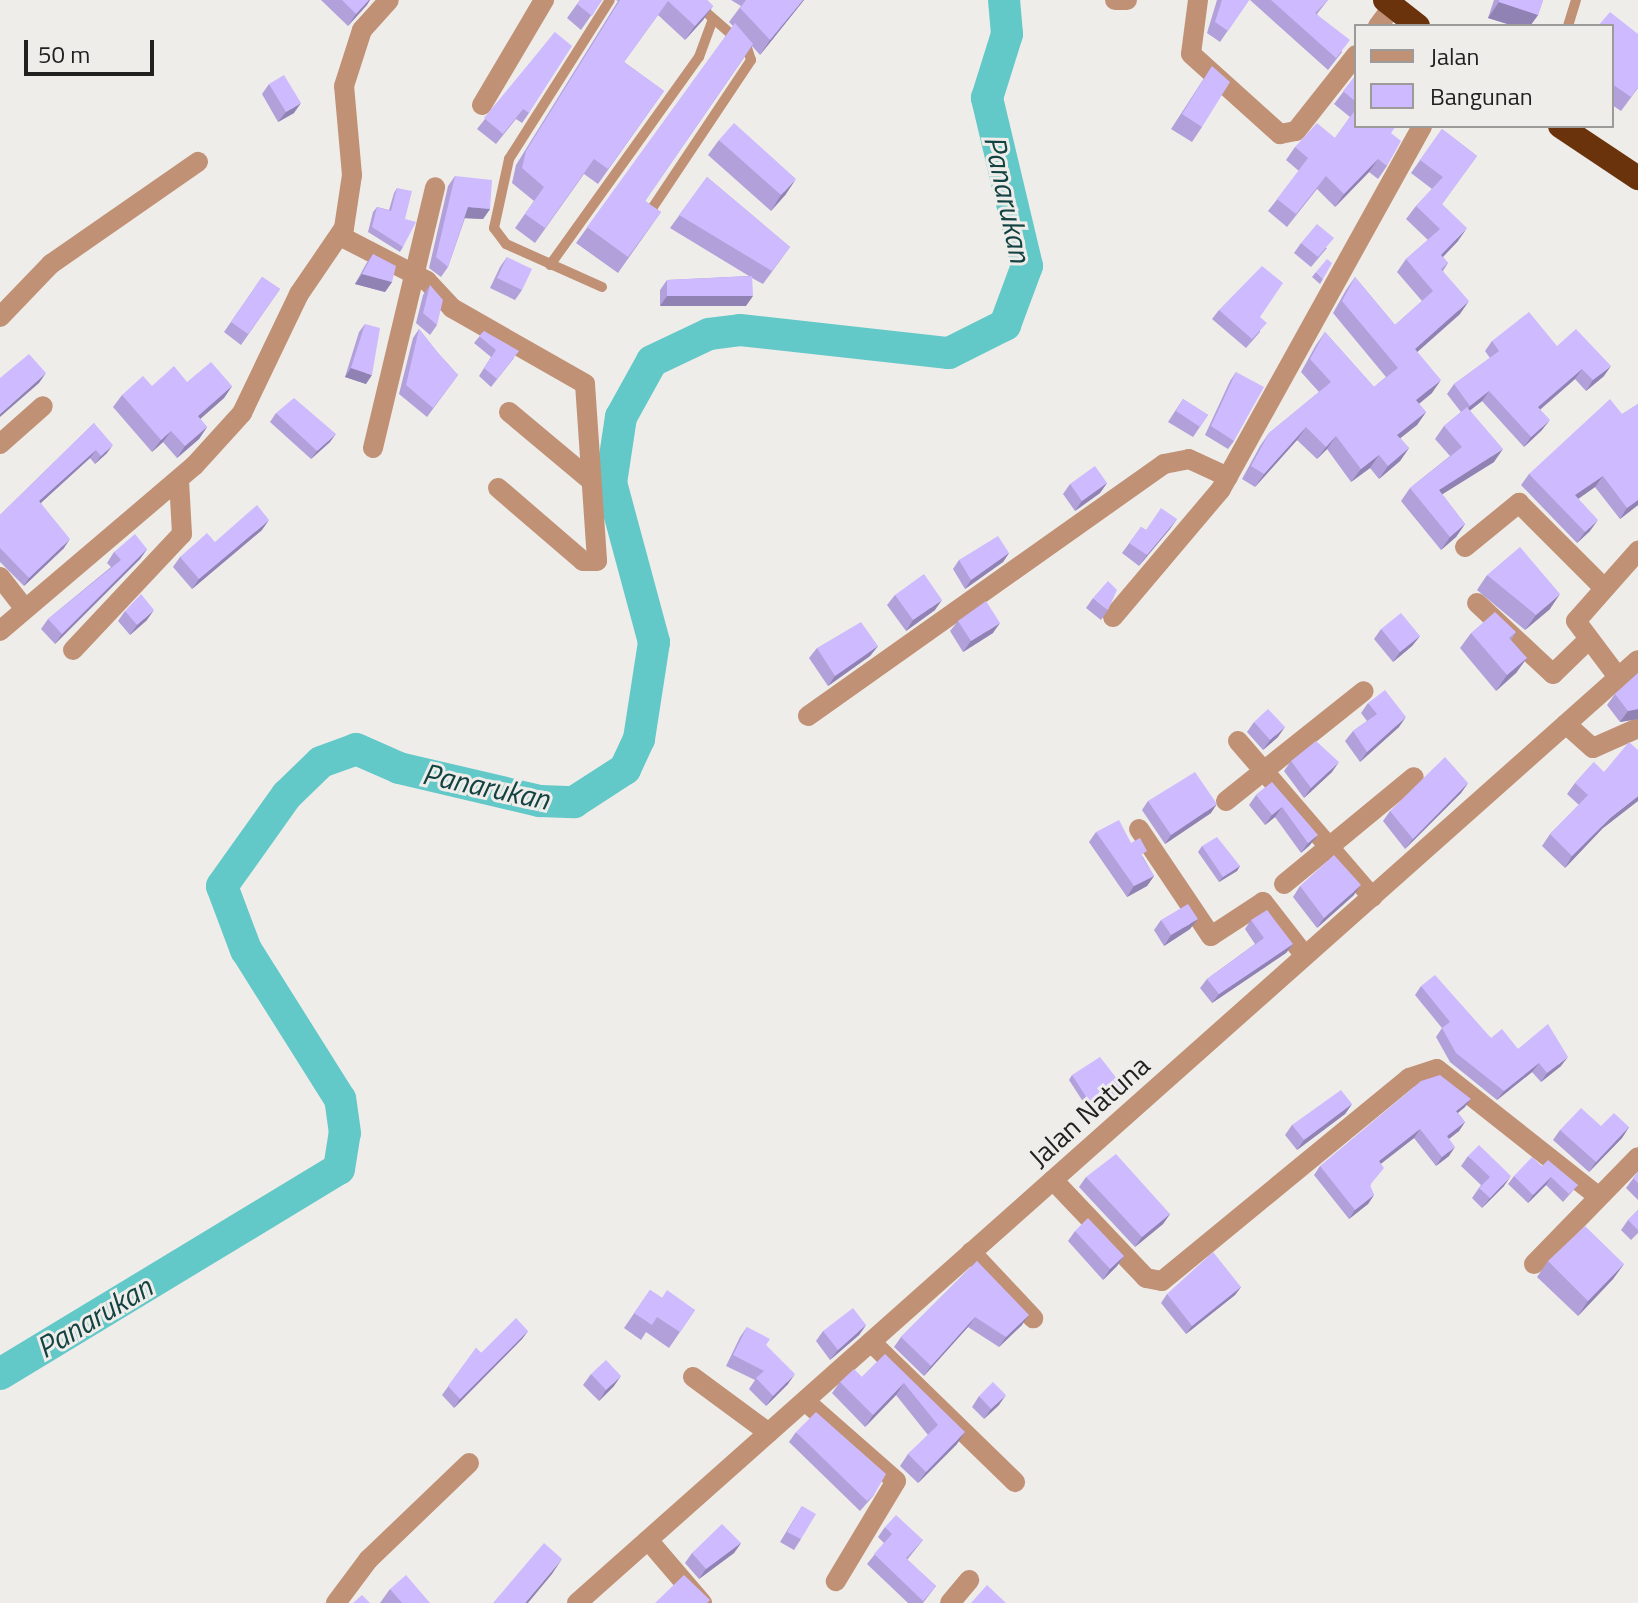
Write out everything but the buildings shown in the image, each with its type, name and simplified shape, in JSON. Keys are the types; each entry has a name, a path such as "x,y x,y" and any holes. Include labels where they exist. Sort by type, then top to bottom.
{"highway":[{"path":"1389,3 1415,24"},
{"path":"1563,128 1638,178"}],"street":[{"path":"0,631 179,480 242,413 299,294 340,236 352,175 344,86 362,30 389,0"},
{"path":"482,105 544,0"},
{"path":"1115,0 1127,0"},
{"path":"1198,0 1191,54 1280,134 1296,131 1354,58"},
{"path":"1379,24 1389,3"},
{"path":"1113,617 1228,477 1421,128"},
{"path":"0,317 51,264 198,162"},
{"path":"373,448 417,276 435,187"},
{"path":"340,236 372,259 417,276 452,308 585,384 594,564 498,488"},
{"path":"0,444 43,406"},
{"path":"509,412 589,479"},
{"path":"808,716 1164,464 1189,459 1228,477"},
{"path":"73,650 182,534 179,480"},
{"path":"1465,547 1519,503 1604,588"},
{"path":"1632,668 1586,642 1576,621 1638,551"},
{"path":"0,577 24,608"},
{"path":"1477,603 1553,674 1586,642"},
{"name":"Jalan Natuna","path":"577,1603 1632,668"},
{"path":"1226,801 1364,691"},
{"path":"1566,724 1593,748 1638,728"},
{"path":"1238,741 1332,845 1372,897"},
{"path":"1284,884 1414,777"},
{"path":"1139,829 1211,936 1263,902 1305,956"},
{"path":"1053,1180 1146,1278 1162,1281 1409,1078 1437,1069 1598,1196"},
{"path":"1534,1264 1638,1157"},
{"path":"971,1252 1033,1318"},
{"path":"871,1342 1015,1482"},
{"path":"693,1377 769,1433"},
{"path":"805,1401 896,1481 836,1581"},
{"path":"336,1603 368,1560 469,1463"},
{"path":"648,1540 702,1603"},
{"path":"950,1603 969,1580"}],"lane":[{"path":"602,287 498,238 499,193 538,106 610,0"},
{"path":"649,213 751,60 692,0"},
{"path":"550,265 699,57 716,0"},
{"path":"1569,24 1576,0"}],"waterway":[{"name":"Panarukan","path":"0,1374 339,1169 345,1133 340,1099 246,950 222,886 287,795 321,762 356,749 399,768 540,801 574,802 625,769 639,739 654,642 611,483 621,417 652,361 709,334 740,330 949,353 1005,325 1027,266 987,98 1007,34 1004,0"}]}
